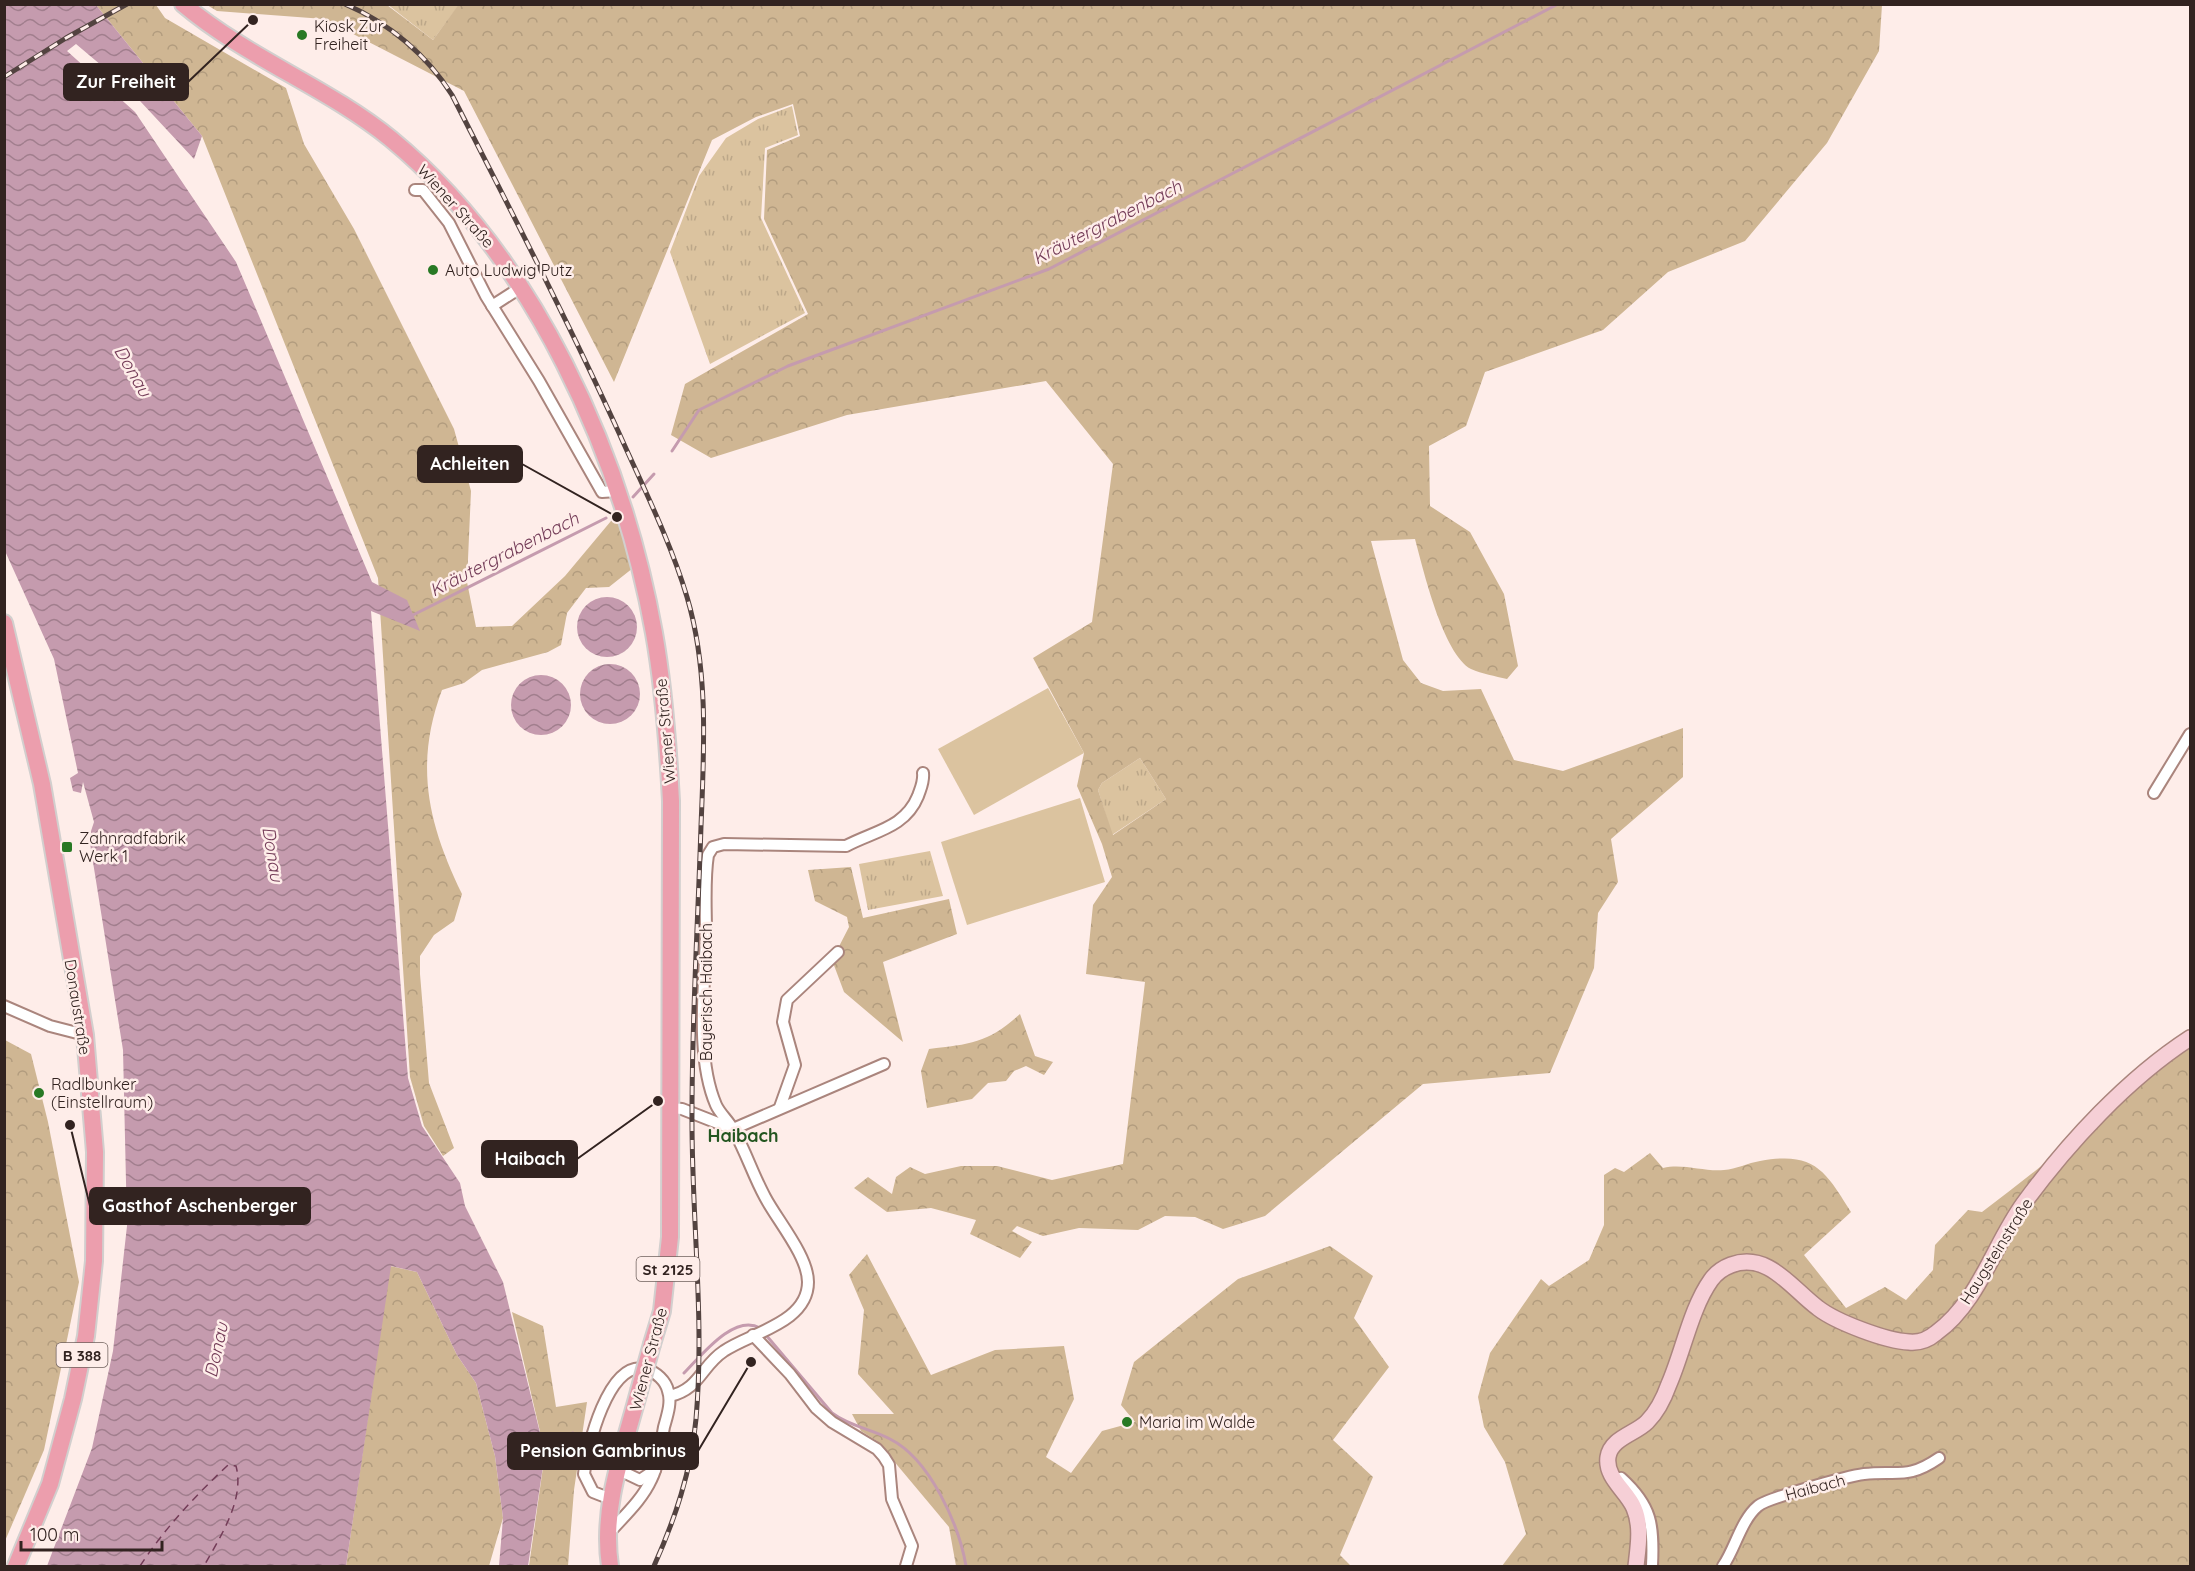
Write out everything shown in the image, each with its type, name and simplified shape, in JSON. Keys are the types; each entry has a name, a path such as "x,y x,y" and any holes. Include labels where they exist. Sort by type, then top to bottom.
{"main road":[{"name":"Wiener Straße","path":"183,4 244,47 321,91 389,137 465,211 520,288 579,396 617,491 645,588 655,634 668,737 672,850 669,1260 662,1311 611,1499 606,1536 610,1566"},
{"name":"Donaustraße","path":"4,623 42,784 85,1035 95,1152 94,1261 86,1336 74,1399 50,1485 16,1566"},
{"name":"Haugsteinstraße","path":"1636,1566 1637,1518 1634,1508 1608,1466 1609,1452 1618,1441 1643,1426 1654,1414 1670,1384 1706,1289 1717,1273 1734,1264 1758,1263 1777,1272 1819,1309 1838,1320 1907,1342 1926,1339 1943,1328 1963,1306 2024,1203 2088,1128 2128,1086 2190,1038"}],"street":[{"path":"415,190 423,190 449,223 461,251 492,306 539,381 602,492 617,491"},
{"path":"449,223 465,211"},
{"path":"492,306 520,288"},
{"path":"2154,793 2190,734"},
{"name":"Bayerisch Haibach","path":"670,1396 692,1387 715,1358 783,1321 800,1304 808,1282 803,1261 764,1196 734,1129 717,1107 709,1087 705,1064 708,855 713,847 724,844 846,846 888,829 902,820 914,805 924,781 923,773"},
{"path":"780,1107 795,1065 783,1022 787,1000 838,952"},
{"path":"4,1006 50,1026 85,1035"},
{"path":"670,1108 682,1109 734,1129 759,1120 780,1107 884,1064"},
{"path":"756,1334 816,1408 832,1422 877,1449 884,1456 889,1465 892,1499 912,1546 912,1553 906,1566"},
{"path":"606,1536 639,1499 655,1470 670,1396 661,1379 654,1372 642,1369 622,1377 609,1392 599,1415 584,1474 593,1492 611,1499"},
{"name":"Haibach","path":"1723,1566 1751,1514 1764,1502 1853,1477 1916,1472 1939,1458"},
{"path":"619,1470 639,1480 655,1470"},
{"path":"1616,1482 1621,1478 1647,1506 1652,1537 1652,1566"}],"green space":[{"path":"387,4 459,5 433,40"},
{"path":"459,4 1882,5 1879,51 1827,143 1745,241 1668,272 1603,330 1485,372 1466,426 1429,446 1430,506 1470,532 1504,594 1518,666 1507,679 1471,669 1452,647 1435,610 1415,539 1371,541 1403,660 1421,683 1443,691 1481,689 1514,760 1563,771 1683,728 1683,777 1611,839 1618,882 1598,913 1594,968 1550,1073 1423,1084 1265,1216 1223,1229 1195,1217 1165,1216 1138,1230 1079,1228 1043,1236 1017,1226 1012,1231 1032,1242 1020,1258 970,1234 976,1220 931,1208 887,1212 854,1188 868,1177 892,1194 896,1177 910,1167 925,1174 961,1166 997,1166 1052,1180 1123,1164 1145,982 1086,974 1093,905 1112,877 1102,844 1077,786 1084,753 1033,658 1092,622 1113,464 1046,381 847,415 711,458 671,435 685,384 808,314 764,219 767,150 800,136 793,104 756,117 712,140 614,382 464,91 324,19 217,11 207,5 387,5 433,40","holes":["1140,758 1166,799 1113,835 1098,790 1102,783"]},
{"path":"96,5 156,5 165,18 286,88 304,144 354,229 454,429 471,491 467,582 476,627 512,626 565,576 616,515 633,568 609,587 586,588 567,613 561,645 548,652 482,670 464,683 442,690 433,717 427,769 429,794 433,818 441,843 462,894 454,921 434,935 420,956 429,1083 454,1148 443,1156 424,1126 410,1077 378,578 202,136"},
{"path":"792,106 798,135 765,148 761,218 805,313 710,364 670,252 699,176 726,138 758,119"},
{"path":"1048,688 1084,753 974,815 938,749"},
{"path":"1140,758 1166,799 1112,835 1098,790 1102,783"},
{"path":"1080,798 1105,882 967,925 941,842"},
{"path":"930,851 943,896 868,910 859,864"},
{"path":"851,867 863,918 949,899 957,934 883,962 903,1042 844,992 832,960 849,927 847,917 815,901 808,870"},
{"path":"1020,1014 1035,1056 1053,1062 1044,1075 1026,1066 1014,1071 1006,1081 988,1083 972,1099 927,1108 921,1071 929,1049 956,1046 978,1040 998,1031"},
{"path":"5,1040 31,1054 48,1122 79,1282 44,1450 5,1541"},
{"path":"2190,1047 2190,1566 1502,1566 1526,1534 1505,1462 1484,1427 1478,1397 1490,1353 1541,1279 1549,1286 1589,1260 1604,1225 1604,1175 1615,1168 1624,1172 1650,1153 1663,1168 1678,1166 1724,1170 1778,1159 1806,1162 1825,1175 1851,1212 1804,1255 1846,1308 1885,1287 1906,1300 1933,1270 1935,1245 1968,1210 1982,1212"},
{"path":"1330,1246 1373,1276 1354,1318 1389,1367 1333,1440 1373,1477 1340,1555 1351,1566 956,1566 949,1527 877,1441 861,1431 852,1414 894,1414 858,1374 864,1310 849,1275 867,1254 931,1375 995,1350 1064,1346 1074,1399 1046,1457 1071,1473 1102,1431 1135,1422 1121,1405 1134,1362 1238,1279"},
{"path":"390,1266 417,1272 457,1355 476,1383 495,1456 503,1518 489,1566 346,1566"},
{"path":"512,1312 543,1326 556,1407 587,1402 574,1490 568,1566 529,1566 545,1453"}],"water":[{"name":"Donau","path":"4,5 96,5 202,136 194,159 127,87 76,44 67,51 135,112 236,262 372,582 407,600 420,631 371,611 408,1078 422,1126 460,1183 465,1206 503,1282 545,1453 528,1566 499,1566 503,1518 495,1456 476,1383 457,1355 417,1272 391,1266 346,1566 47,1566 92,1448 113,1351 127,1226 123,1050 89,837 94,822 83,782 81,793 73,791 70,778 78,773 54,659 5,551"},
{"path":"607,597 628,606 637,627 628,648 607,657 586,648 577,627 586,606"},
{"path":"610,664 631,673 640,694 631,715 610,724 589,715 580,694 589,673"},
{"path":"541,675 562,684 571,705 562,726 541,735 520,726 511,705 520,684"}],"waterway":[{"name":"Kräutergrabenbach","path":"672,451 699,410 788,366 1049,269 1558,4"},
{"name":"Kräutergrabenbach","path":"633,497 654,474"},
{"name":"Kräutergrabenbach","path":"413,615 606,518"},
{"name":"Haibach","path":"684,1373 709,1347 729,1331 750,1325 760,1328 832,1413 890,1439 918,1462 930,1477 949,1513 957,1532 966,1566"},
{"name":"Haibach","path":"541,1437 556,1439 573,1433"}],"ferry route":[{"path":"140,1566 192,1501 228,1465 236,1466 238,1479 234,1505 224,1531 204,1566"}],"railway":[{"path":"4,77 66,38 127,4"},
{"path":"345,4 377,21 406,42 431,67 452,95 558,305 656,514 673,555 694,625 702,682 704,740 692,1075 698,1381 694,1439 686,1476 669,1531 654,1566"}],"place":[{"name":"Zur Freiheit","path":"253,20"},
{"name":"Kiosk Zur Freiheit","path":"302,35"},
{"name":"Auto Ludwig Putz","path":"433,270"},
{"name":"Achleiten","path":"617,517"},
{"name":"Zahnradfabrik Werk 1","path":"67,847"},
{"name":"Radlbunker (Einstellraum)","path":"39,1093"},
{"name":"Haibach","path":"658,1101"},
{"name":"Gasthof Aschenberger","path":"70,1125"},
{"name":"Pension Gambrinus","path":"751,1362"},
{"name":"Maria im Walde","path":"1127,1422"}],"district":[{"name":"Haibach","path":"743,1135"}]}
